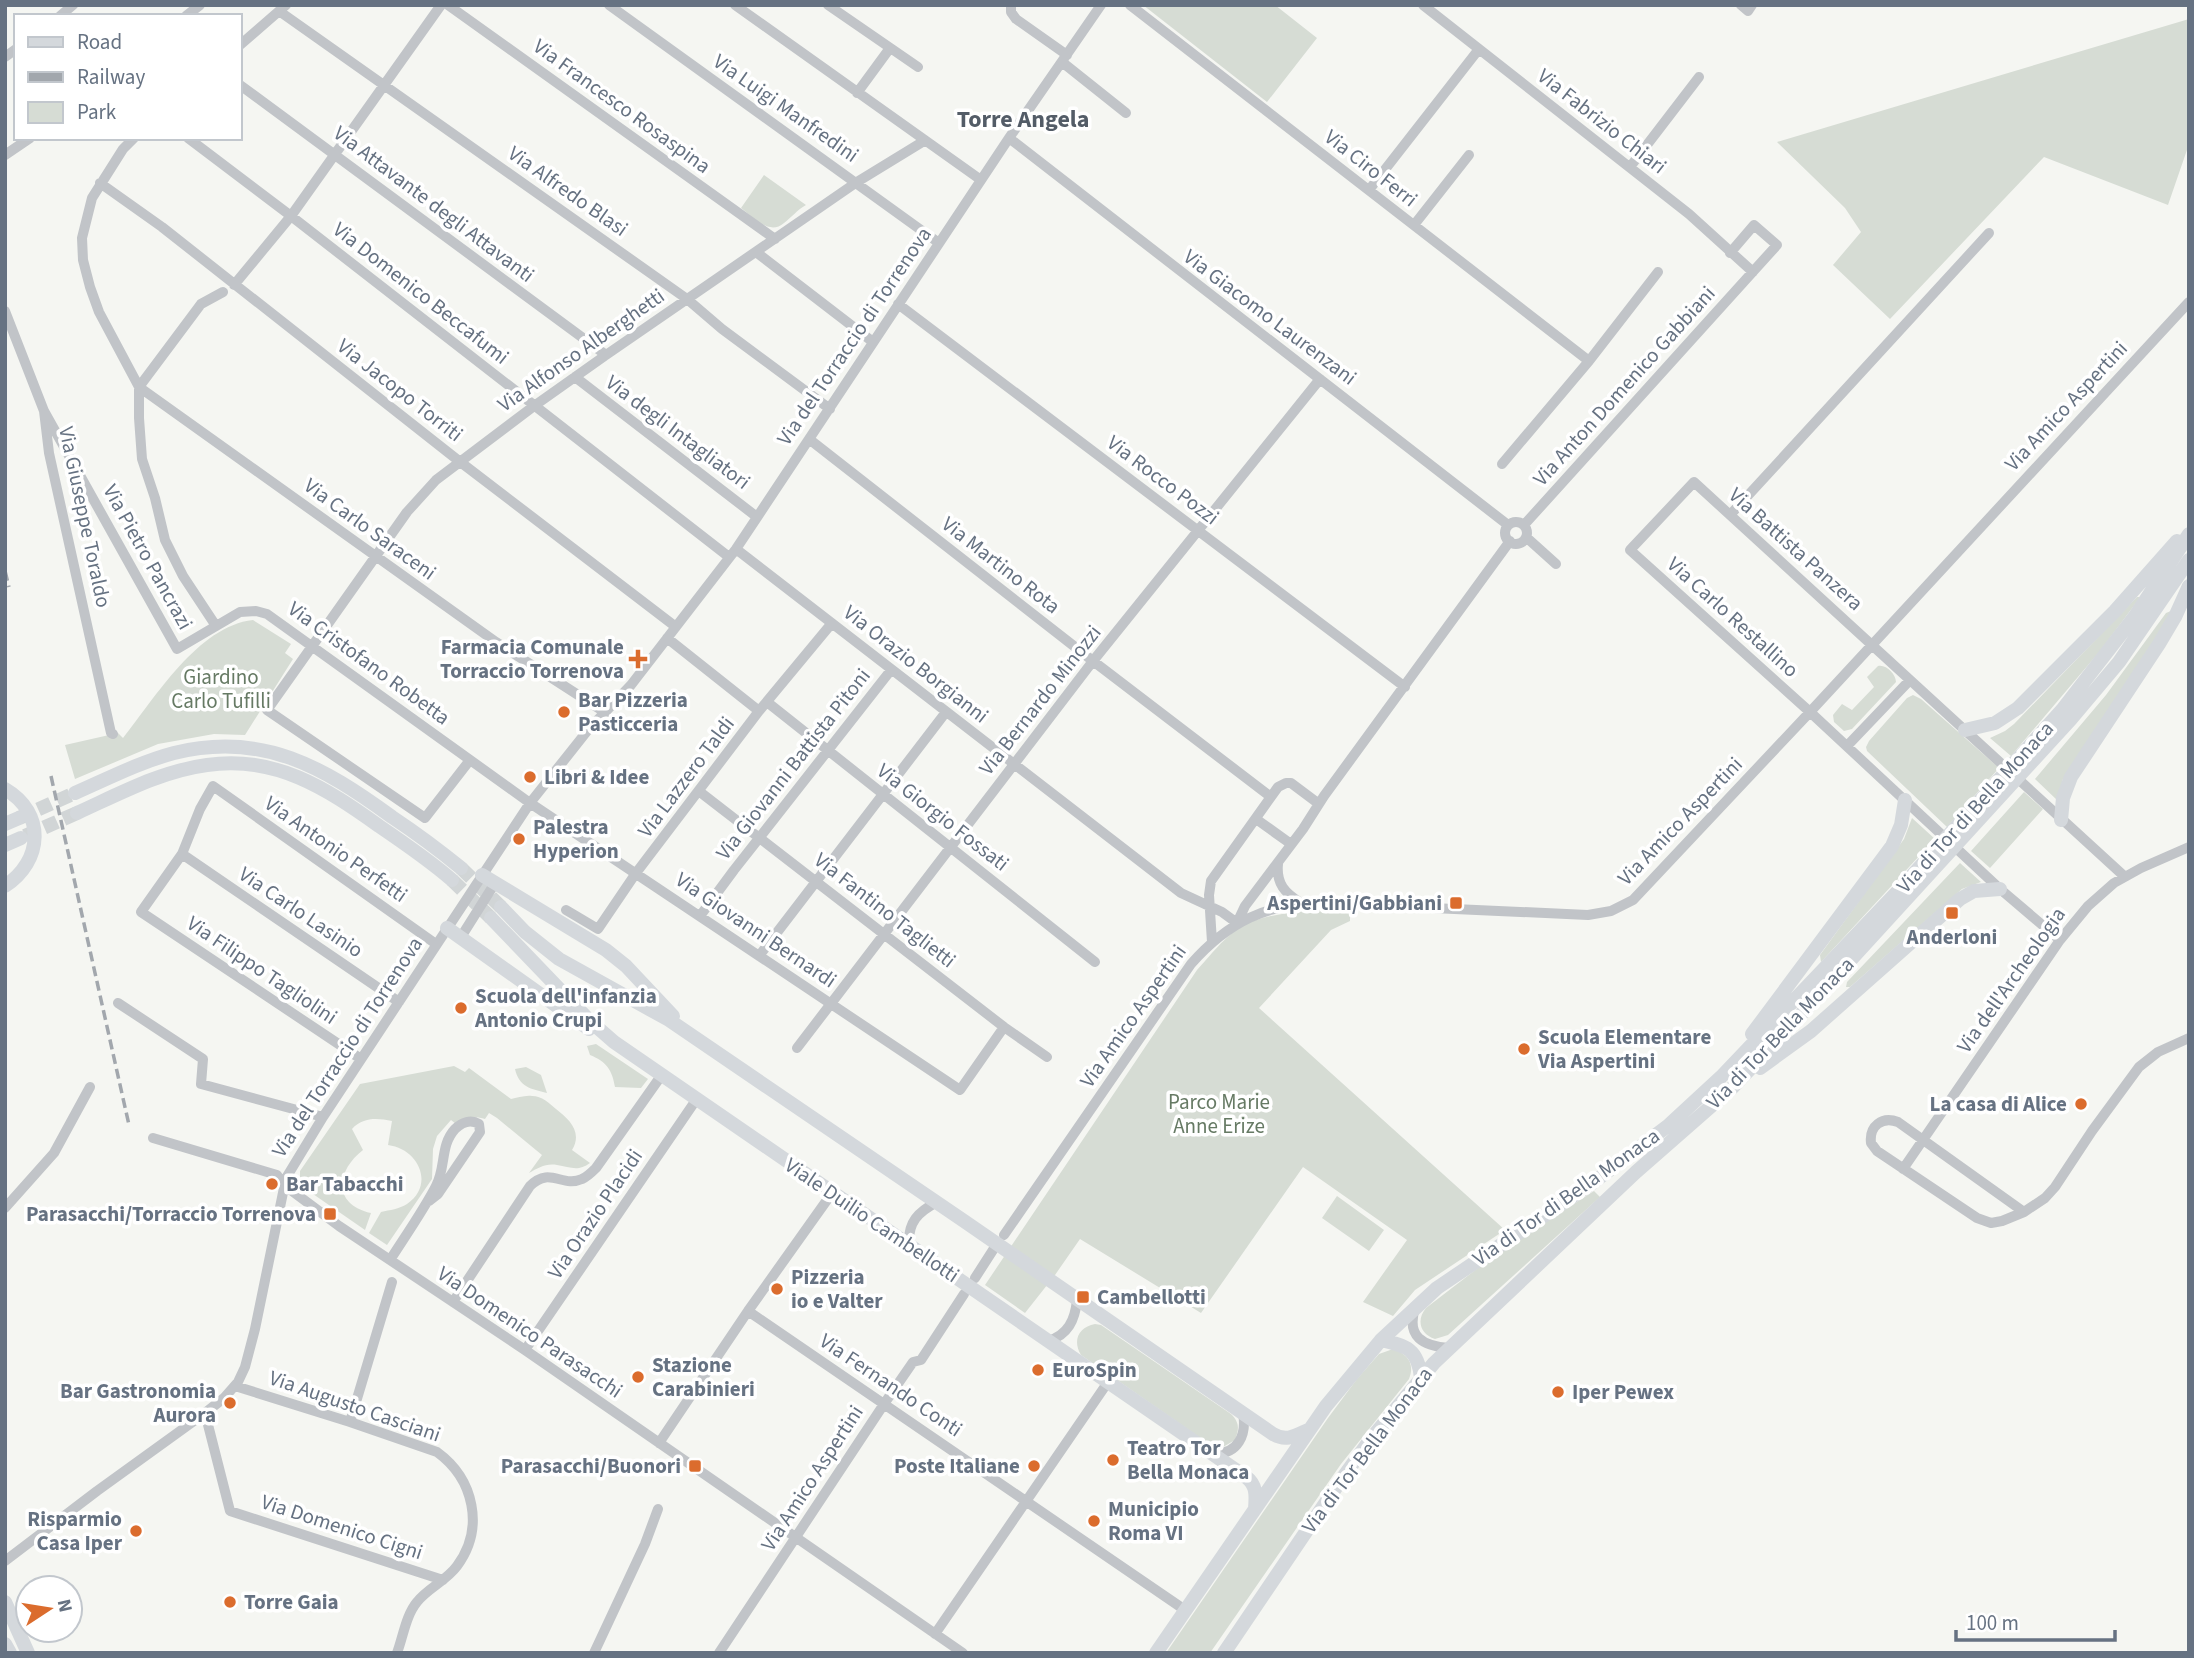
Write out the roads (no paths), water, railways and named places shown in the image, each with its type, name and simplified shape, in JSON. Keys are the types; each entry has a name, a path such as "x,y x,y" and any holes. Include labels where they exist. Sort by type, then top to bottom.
{"main road":[{"path":"1965,730 1990,726 2018,708 2126,600 2189,527"},
{"name":"Via di Tor di Bella Monaca","path":"1156,1653 1310,1429 1344,1382 1381,1339 1416,1306 1468,1265 1602,1175 1669,1125 1721,1077 1898,891 2048,726 2135,616 2189,534"},
{"name":"Via di Tor Bella Monaca","path":"1224,1653 1324,1503 1370,1440 1421,1378 1449,1348 1636,1171 1739,1082 2071,719 2133,643 2189,560"},
{"path":"2061,820 2065,793 2075,769 2146,665 2175,617 2189,586"},
{"path":"75,793 151,760 176,753 223,747 274,753 306,763 338,779 435,847 456,874 407,845 330,792 308,780 265,767 219,764 178,771 152,779 77,813"},
{"path":"5,789 25,805 33,820 35,833 29,861 18,876 5,886"},
{"path":"1721,1077 1892,846 1901,825 1905,800"},
{"path":"5,845 21,838"},
{"path":"489,879 614,955 690,1035"},
{"path":"1739,1082 1811,1031 1960,899 1974,891 2000,889"},
{"name":"Viale Duilio Cambellotti","path":"1255,1508 1252,1482 1214,1454 614,1042 590,1021 496,913 559,959 652,1010 690,1035 1273,1434 1283,1439 1310,1429"},
{"path":"447,928 587,1027 614,1042"},
{"path":"1381,1339 1412,1351 1421,1378"},
{"path":"5,1602 29,1653"},
{"path":"5,1644 10,1653"}],"street":[{"path":"234,285 291,216 441,5"},
{"name":"Via Francesco Rosaspina","path":"448,5 775,239"},
{"name":"Via Luigi Manfredini","path":"609,5 939,243"},
{"path":"735,5 981,180"},
{"path":"828,5 918,67"},
{"path":"1011,5 1016,19 1126,113"},
{"name":"Via del Torraccio di Torrenova","path":"461,937 530,803 560,764 633,682 732,553 1101,5"},
{"name":"Via Ciro Ferri","path":"1130,5 1588,361"},
{"name":"Via Fabrizio Chiari","path":"1423,5 1689,214 1753,272"},
{"path":"1741,5 1748,11 1752,5"},
{"path":"242,43 282,8"},
{"name":"Via Alfredo Blasi","path":"282,8 385,85 688,299 722,330 830,409"},
{"path":"858,93 890,48"},
{"path":"1369,190 1479,49"},
{"path":"1630,167 1699,77"},
{"name":"Via Attavante degli Attavanti","path":"242,86 606,355"},
{"name":"Via Giacomo Laurenzani","path":"1009,138 1508,525"},
{"path":"5,155 27,140"},
{"path":"132,140 123,149 92,198 82,238 83,260 99,312 139,387 142,460 165,540 183,576 216,626"},
{"name":"Via Domenico Beccafumi","path":"191,140 534,406 732,553"},
{"name":"Via Alfonso Alberghetti","path":"470,760 425,818 267,710 421,494 459,461 606,355 858,182 924,141"},
{"path":"1414,225 1469,155"},
{"name":"Via Jacopo Torriti","path":"100,183 162,227 459,461 676,627"},
{"name":"Via Anton Domenico Gabbiani","path":"1524,525 1777,245 1754,225 1730,253"},
{"path":"1730,515 1989,233"},
{"path":"757,252 873,342"},
{"path":"1502,464 1658,272"},
{"path":"139,387 201,304 223,292"},
{"name":"Via Amico Aspertini","path":"2181,312 2189,293"},
{"name":"Via Amico Aspertini","path":"1004,1234 1179,980 1212,942 1237,923 1267,910 1301,903 1581,916 1611,911 1629,902 1810,712 2189,302"},
{"name":"Via Rocco Pozzi","path":"898,304 1405,687"},
{"name":"Via Giuseppe Toraldo","path":"5,312 44,411 52,466 113,734"},
{"name":"Via degli Intagliatori","path":"575,377 757,517"},
{"name":"Via Bernardo Minozzi","path":"797,1048 1093,661 1320,379"},
{"name":"Via Carlo Saraceni","path":"139,387 496,642 606,713"},
{"name":"Via Pietro Pancrazi","path":"44,411 177,649"},
{"name":"Via Martino Rota","path":"809,439 1271,797"},
{"name":"Via Battista Panzera","path":"1630,550 1694,482 2124,876"},
{"path":"1518,522 1524,525 1526,537 1521,542 1510,541 1505,532 1508,525 1518,522"},
{"path":"1526,537 1556,564"},
{"path":"1237,923 1242,910 1510,541"},
{"name":"Via Carlo Restallino","path":"1630,550 1810,712 2000,889 2060,940"},
{"name":"Via Orazio Borgianni","path":"732,553 832,623 1181,893 1226,914 1237,923"},
{"name":"Via Cristofano Robetta","path":"177,649 240,612 260,611 530,803"},
{"name":"Via Lazzero Taldi","path":"566,910 598,929 636,873 759,712 832,623"},
{"path":"667,638 759,712"},
{"name":"Via Giovanni Battista Pitoni","path":"700,916 891,670"},
{"path":"1847,746 1910,680"},
{"name":"Via Giorgio Fossati","path":"767,702 1095,962"},
{"path":"759,956 946,712"},
{"path":"1212,942 1211,881 1271,797 1282,784 1289,783 1319,804"},
{"name":"Via Antonio Perfetti","path":"181,854 213,786 436,944"},
{"name":"Via Fantino Taglietti","path":"700,792 1004,1027 1047,1057"},
{"name":"Via Giovanni Bernardi","path":"530,803 960,1090 1004,1027"},
{"path":"1256,819 1291,844"},
{"name":"Via dell'Archeologia","path":"1903,1169 2060,940 2088,906 2124,876 2189,847"},
{"name":"Via Filippo Tagliolini","path":"181,854 141,912 361,1059"},
{"name":"Via Carlo Lasinio","path":"181,854 399,1002"},
{"path":"1278,862 1281,887 1301,903"},
{"name":"Via del Torraccio di Torrenova","path":"5,1561 205,1413 235,1386 245,1367 289,1171 436,944 489,879"},
{"path":"118,1003 203,1059 201,1084 323,1117"},
{"path":"2024,1212 1923,1139 1892,1120 1881,1121 1873,1127 1870,1137 1872,1147 1983,1221 1999,1222 2024,1212 2045,1198 2143,1063 2158,1052 2189,1038"},
{"path":"453,1302 530,1186 537,1179 547,1176 574,1181 584,1178 596,1168 662,1076"},
{"path":"5,1208 54,1153 90,1087"},
{"name":"Via Orazio Placidi","path":"525,1350 696,1100"},
{"path":"390,1260 438,1184 449,1137 462,1124 476,1122 481,1132 438,1194 429,1201"},
{"name":"Via Domenico Parasacchi","path":"153,1138 277,1175 284,1185 339,1226 525,1350 963,1653"},
{"path":"659,1443 832,1193"},
{"path":"909,1244 909,1230 915,1217 923,1209 937,1202"},
{"path":"975,1278 993,1250"},
{"path":"350,1422 391,1282"},
{"name":"Via Amico Aspertini","path":"719,1653 884,1404 913,1362 921,1360 964,1294"},
{"path":"1048,1340 1062,1334 1069,1327 1074,1318 1077,1300"},
{"path":"1416,1306 1412,1324 1417,1336 1432,1346 1449,1348"},
{"name":"Via Fernando Conti","path":"748,1311 1185,1610"},
{"path":"935,1634 1108,1382"},
{"name":"Via Augusto Casciani","path":"235,1386 437,1452 461,1477 472,1503 471,1536 461,1558 443,1580 414,1605 397,1653"},
{"name":"Via Domenico Cigni","path":"205,1413 230,1511 443,1580"},
{"path":"1214,1454 1227,1453 1238,1444 1244,1428 1243,1413"},
{"path":"594,1653 659,1509"}],"tunnel":[{"path":"19,818 75,793"},
{"path":"25,836 77,813"},
{"path":"461,868 501,907"},
{"path":"452,880 491,918"}],"railway":[{"path":"5,571 9,587"},
{"path":"51,776 129,1125"}],"place":[{"name":"Farmacia Comunale Torraccio Torrenova","path":"638,659"},
{"name":"Bar Pizzeria Pasticceria","path":"564,712"},
{"name":"Libri & Idee","path":"530,777"},
{"name":"Palestra Hyperion","path":"519,839"},
{"name":"Aspertini/Gabbiani","path":"1456,903"},
{"name":"Anderloni","path":"1952,913"},
{"name":"Scuola dell'infanzia Antonio Crupi","path":"461,1008"},
{"name":"Scuola Elementare Via Aspertini","path":"1524,1049"},
{"name":"La casa di Alice","path":"2081,1104"},
{"name":"Bar Tabacchi","path":"272,1184"},
{"name":"Parasacchi/Torraccio Torrenova","path":"330,1214"},
{"name":"Pizzeria io e Valter","path":"777,1289"},
{"name":"Cambellotti","path":"1083,1297"},
{"name":"EuroSpin","path":"1038,1370"},
{"name":"Stazione Carabinieri","path":"638,1377"},
{"name":"Iper Pewex","path":"1558,1392"},
{"name":"Bar Gastronomia Aurora","path":"230,1403"},
{"name":"Teatro Tor Bella Monaca","path":"1113,1460"},
{"name":"Parasacchi/Buonori","path":"695,1466"},
{"name":"Poste Italiane","path":"1034,1466"},
{"name":"Municipio Roma VI","path":"1094,1521"},
{"name":"Risparmio Casa Iper","path":"136,1531"},
{"name":"Torre Gaia","path":"230,1602"}],"district":[{"name":"Torre Angela","path":"1023,119"}],"park label":[{"name":"Giardino Carlo Tufilli","path":"221,689"},
{"name":"Parco Marie Anne Erize","path":"1219,1114"}]}
